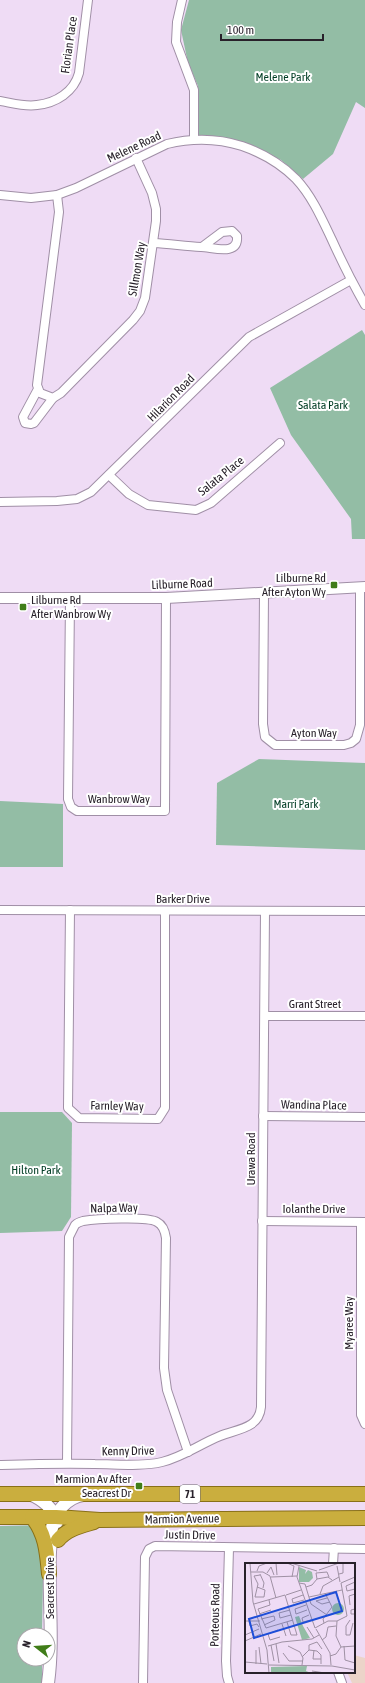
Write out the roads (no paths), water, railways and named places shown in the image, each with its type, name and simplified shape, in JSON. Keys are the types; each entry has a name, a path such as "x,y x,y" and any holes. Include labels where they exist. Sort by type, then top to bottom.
{"highway":[{"name":"Marmion Avenue","path":"0,1494 365,1494"},
{"name":"Marmion Avenue","path":"0,1517 56,1517 100,1520 365,1518"},
{"path":"32,1517 43,1536 49,1574"},
{"path":"58,1540 69,1530 100,1520"}],"main road":[{"path":"27,1493 45,1502 56,1517"},
{"name":"Seacrest Drive","path":"48,1683 51,1642 49,1574 52,1527 60,1509 68,1501 79,1496 90,1494"},
{"name":"Seacrest Drive","path":"55,1683 58,1540 56,1517"}],"street":[{"name":"Florian Place","path":"0,101 26,105 40,105 59,98 73,87 79,73 88,0"},
{"path":"182,0 177,22 176,42 194,90 194,139"},
{"name":"Melene Road","path":"0,195 31,198 56,195 76,188 167,144 194,139 227,142 248,148 274,162 296,180 312,200 351,280 365,305"},
{"name":"Sillmon Way","path":"56,195 59,212 38,377 38,389 24,417 25,423 31,424 34,423 53,398 61,394 140,311 145,298 156,220 155,201 136,158"},
{"path":"154,242 202,247"},
{"name":"Hilarion Road","path":"0,502 57,501 77,499 91,492 249,337 351,280"},
{"path":"38,389 44,395 53,398"},
{"name":"Salata Place","path":"109,476 129,494 148,505 196,510 211,503 280,443"},
{"name":"Lilburne Road","path":"0,604 166,601 363,590"},
{"name":"Ayton Way","path":"264,596 263,724 265,737 275,745 337,746 351,743 356,739 360,725 363,590"},
{"name":"Lilburne Road","path":"0,598 70,602"},
{"name":"Wanbrow Way","path":"70,602 68,799 71,807 77,811 165,811 166,601"},
{"name":"Barker Drive","path":"0,910 365,911"},
{"name":"Farnley Way","path":"70,910 68,1108 79,1118 158,1119 165,1108 165,910"},
{"name":"Urawa Road","path":"262,1407 265,911"},
{"name":"Grant Street","path":"264,1016 365,1016"},
{"name":"Wandina Place","path":"263,1116 365,1117"},
{"name":"Nalpa Way","path":"67,1463 69,1237 74,1225 84,1221 115,1219 151,1220 158,1222 164,1229 166,1238 164,1368 167,1390 188,1452"},
{"name":"Iolanthe Drive","path":"262,1221 363,1222"},
{"name":"Myaree Way","path":"363,1222 361,1415 365,1424"},
{"name":"Kenny Drive","path":"0,1465 67,1463 144,1464 164,1461 188,1452 220,1436 253,1424 260,1417 262,1407"},
{"name":"Justin Drive","path":"142,1683 145,1557 149,1549 155,1546 228,1548 365,1548"},
{"name":"Porteous Road","path":"228,1548 226,1661 229,1683"},
{"path":"333,1563 334,1548"},
{"path":"338,1673 342,1683"}],"place":[{"name":"Lilburne Rd After Ayton Wy","path":"334,585"},
{"name":"Lilburne Rd After Wanbrow Wy","path":"23,607"},
{"name":"Marmion Av After Seacrest Dr","path":"139,1486"}],"park label":[{"name":"Melene Park","path":"283,77"},
{"name":"Salata Park","path":"323,405"},
{"name":"Marri Park","path":"296,804"},
{"name":"Hilton Park","path":"36,1170"}]}
